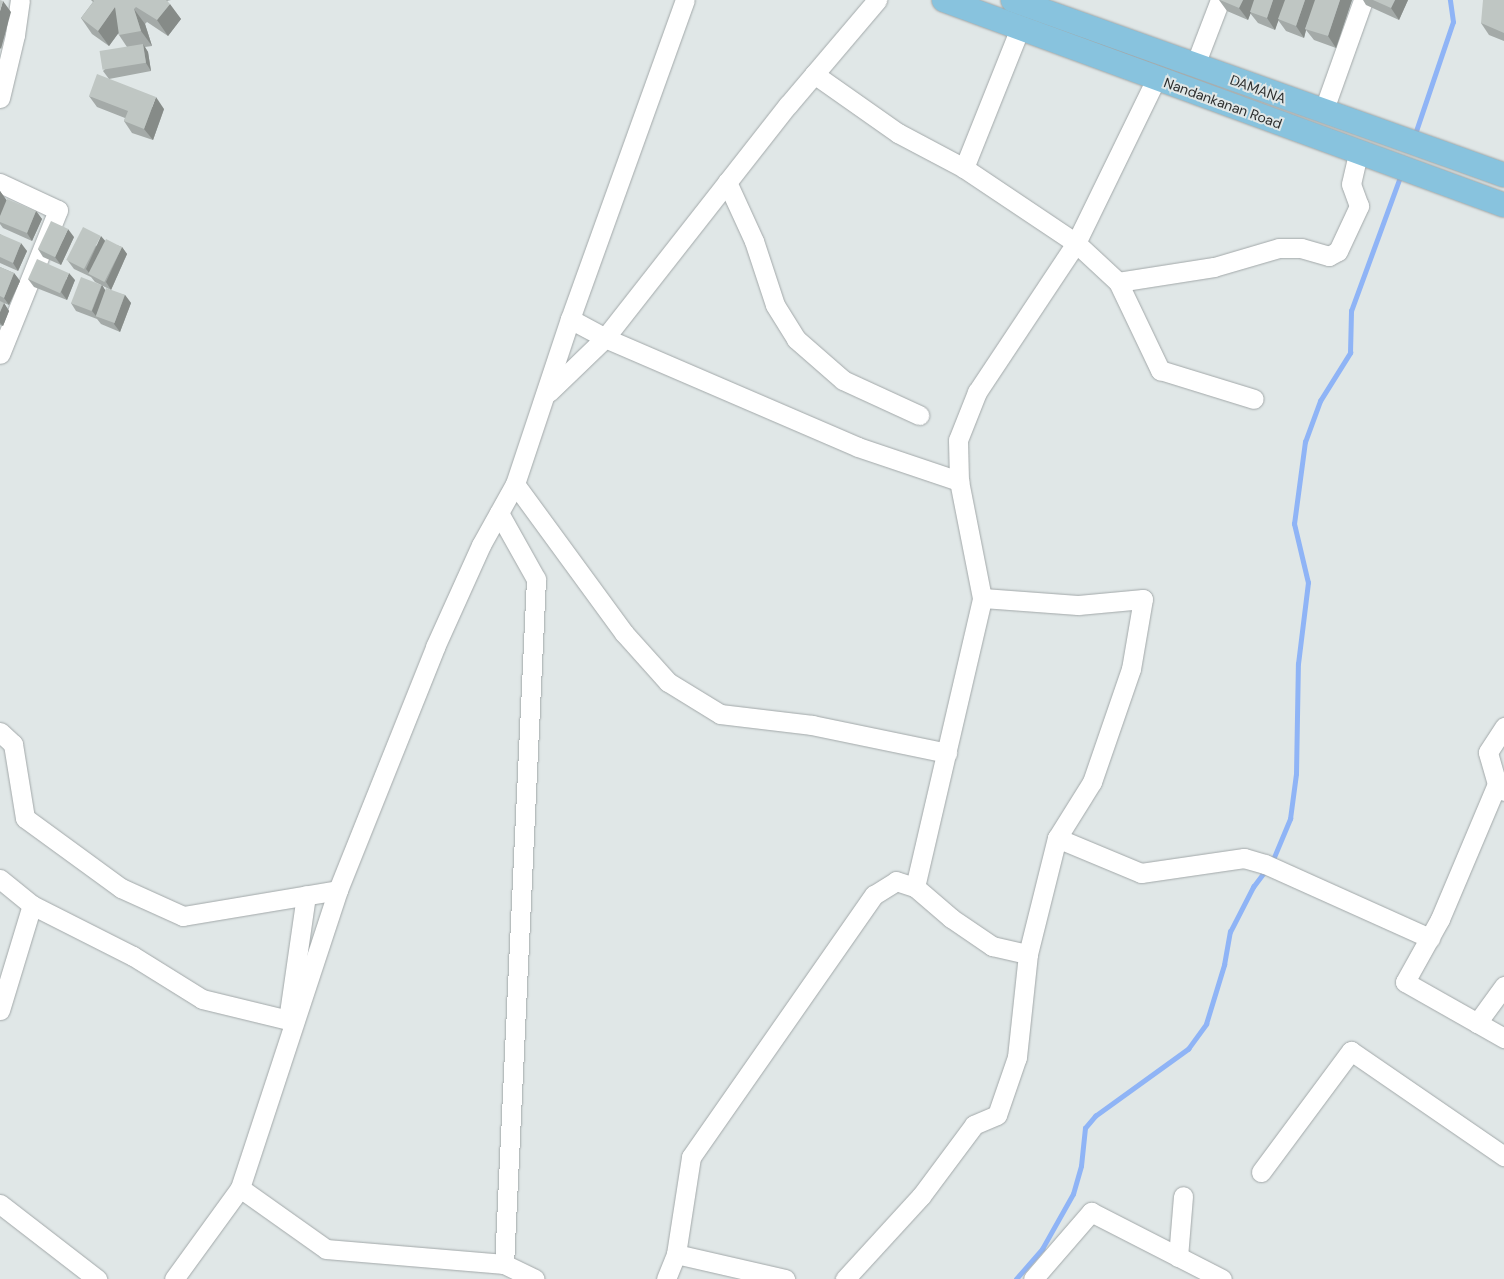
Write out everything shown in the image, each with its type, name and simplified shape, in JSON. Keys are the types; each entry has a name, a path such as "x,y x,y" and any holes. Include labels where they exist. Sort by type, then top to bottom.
{"main road":[{"name":"Nandankanan Road","path":"944,0 1504,205"},
{"name":"DAMANA","path":"1014,0 1323,112 1457,157 1504,175"}],"street":[{"path":"0,98 20,0"},
{"path":"174,1279 240,1188 338,890 435,647 481,545 515,484 548,394 570,319 685,0"},
{"path":"548,394 605,338 727,182 814,74 877,0"},
{"path":"1195,65 1220,0"},
{"path":"1323,112 1363,0"},
{"path":"964,168 1020,28"},
{"path":"814,74 898,133 964,168 1076,243 1118,282 1160,370 1254,399"},
{"path":"916,887 982,598 959,481 958,440 977,392 1076,243 1156,79"},
{"path":"1118,282 1214,267 1279,248 1301,248 1329,256 1338,251 1359,206 1351,184 1367,156"},
{"path":"727,182 754,241 775,305 796,339 843,380 919,415"},
{"path":"0,183 58,210 0,354"},
{"path":"570,319 605,338 858,446 959,481"},
{"path":"515,484 624,633 668,682 720,714 812,725 947,753"},
{"path":"499,513 536,579 504,1264"},
{"path":"845,1279 921,1196 974,1125 997,1115 1017,1057 1028,954 1058,838 1092,782 1131,668 1143,599 1078,605 982,598"},
{"path":"1504,727 1488,752 1500,788 1430,938 1405,982 1504,1038"},
{"path":"7,738 25,818 121,888 184,916 338,890"},
{"path":"0,759 7,738"},
{"path":"1058,838 1141,873 1244,858 1265,864 1430,938"},
{"path":"0,879 32,906 133,956 202,998 288,1020 306,895"},
{"path":"666,1279 676,1254 691,1158 874,894 896,881 916,887 951,918 992,946 1028,954"},
{"path":"0,1010 32,906"},
{"path":"1477,1023 1504,986"},
{"path":"1261,1172 1351,1051 1504,1156"},
{"path":"240,1188 326,1249 504,1264 535,1279"},
{"path":"1178,1257 1183,1196"},
{"path":"0,1204 97,1279"},
{"path":"1034,1279 1091,1212 1222,1279"},
{"path":"676,1254 785,1279"}],"building":[{"path":"0,0 3,1 0,11"},
{"path":"93,0 166,0 170,4 157,20 136,7 134,9 141,31 119,35 115,7 98,31 81,18"},
{"path":"1220,0 1243,0 1239,8"},
{"path":"1254,0 1273,0 1267,18 1250,12"},
{"path":"1285,0 1305,0 1296,26 1278,19"},
{"path":"1315,0 1340,0 1328,36 1305,29"},
{"path":"1373,0 1395,0 1391,8"},
{"path":"1483,0 1504,0 1504,33 1481,23"},
{"path":"143,44 146,63 103,70 100,51"},
{"path":"97,74 156,97 144,129 124,121 128,111 89,96"},
{"path":"7,199 36,211 27,233 0,222 0,216"},
{"path":"51,221 68,229 55,257 38,249"},
{"path":"83,227 101,236 84,269 66,260"},
{"path":"0,234 21,243 13,263 0,257"},
{"path":"106,239 122,247 104,282 88,274"},
{"path":"37,259 69,273 60,293 28,279"},
{"path":"0,267 14,273 4,298 0,296"},
{"path":"81,277 102,285 92,311 71,303"},
{"path":"106,288 125,295 115,323 96,316"},
{"path":"0,301 4,303 0,312"}],"waterway":[{"path":"1414,137 1453,22 1450,0"},
{"path":"1272,862 1290,819 1296,774 1298,664 1308,583 1294,524 1305,442 1320,401 1350,353 1351,311 1401,174"},
{"path":"1016,1279 1042,1249 1073,1194 1081,1166 1085,1128 1095,1116 1188,1049 1206,1024 1224,965 1230,932 1253,887 1266,870"}]}
